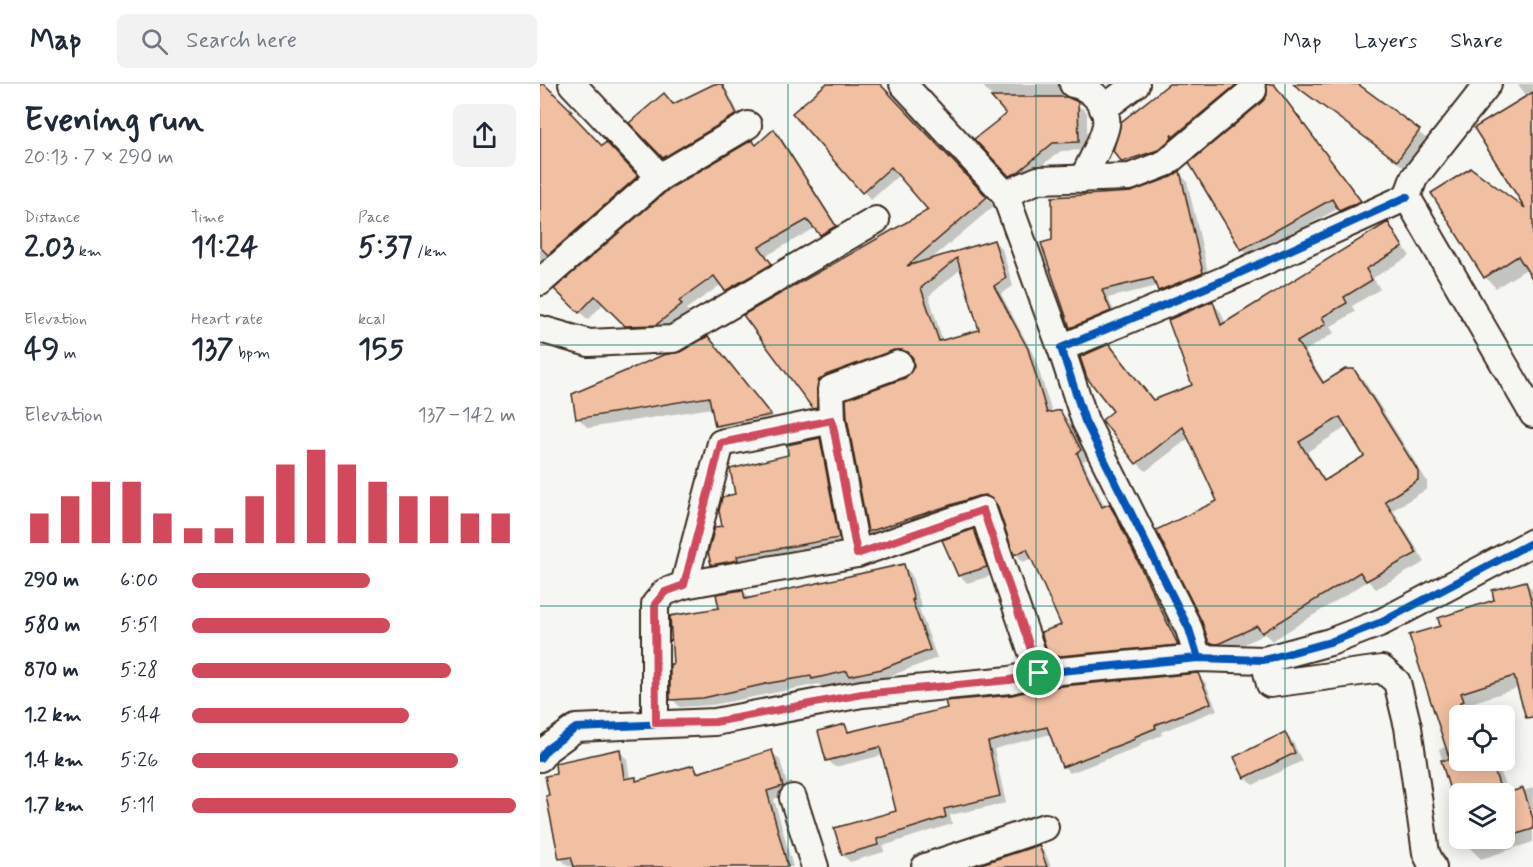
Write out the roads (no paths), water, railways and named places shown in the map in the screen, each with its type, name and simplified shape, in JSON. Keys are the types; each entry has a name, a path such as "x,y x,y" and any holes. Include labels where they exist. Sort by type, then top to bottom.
{"street":[{"path":"572,84 660,177"},
{"path":"903,84 1005,194 1085,421 1189,628 1198,658"},
{"path":"1073,84 1085,86 1100,100 1107,123 1083,178"},
{"path":"1103,110 1136,84"},
{"path":"1061,348 1224,280 1407,197 1414,178 1488,84"},
{"path":"1005,194 1038,180 1130,177 1166,163 1253,90"},
{"path":"540,282 660,177 748,125"},
{"path":"1407,197 1533,414"},
{"path":"540,330 589,343 673,339 876,220"},
{"path":"857,554 832,420 831,390 899,364"},
{"path":"684,585 721,443 832,420"},
{"path":"656,723 655,604 665,592 684,585 857,554 983,510 1039,673"},
{"path":"540,758 576,728 715,722 862,694 1010,680 1039,673 1198,658 1264,660 1330,642 1382,622 1533,542"},
{"path":"1264,660 1270,684 1382,669 1397,681 1408,727 1426,853 1433,867"},
{"path":"793,798 815,867"},
{"path":"925,867 1045,827"}]}
